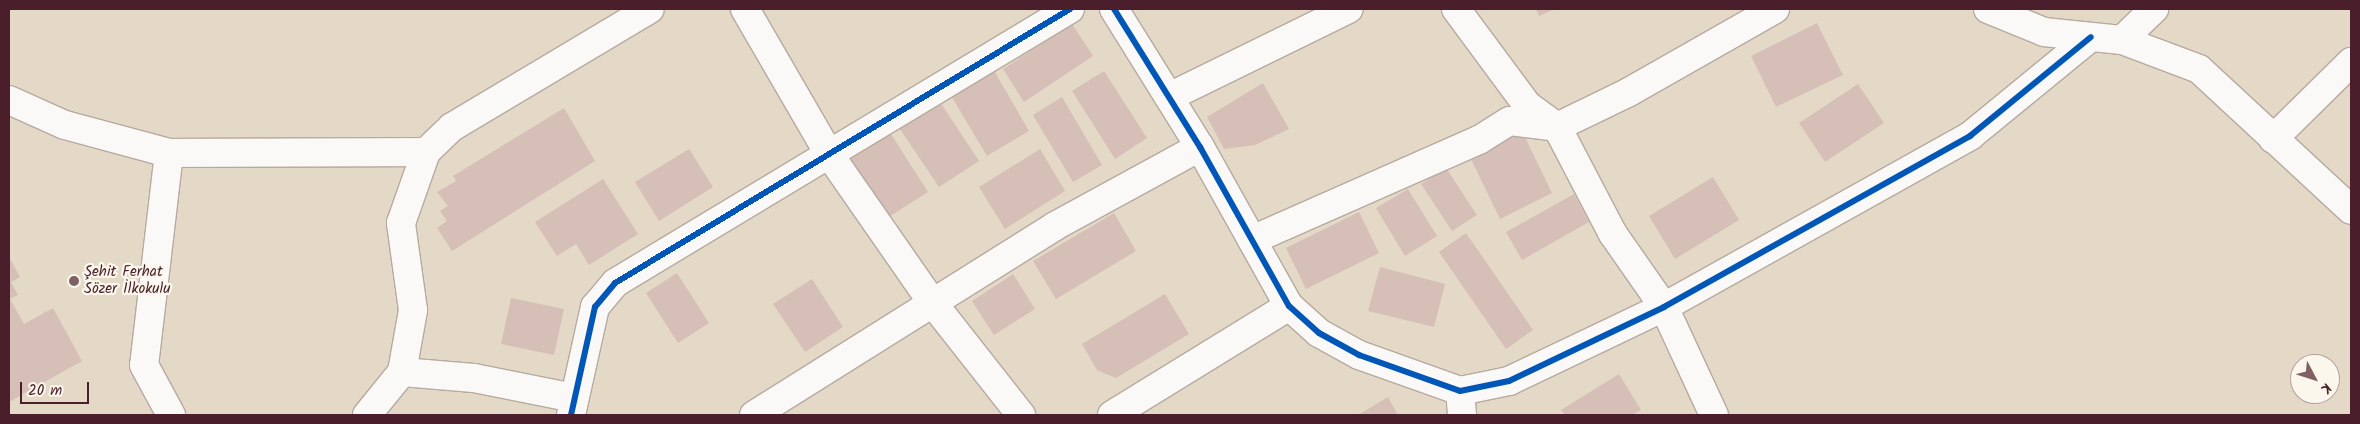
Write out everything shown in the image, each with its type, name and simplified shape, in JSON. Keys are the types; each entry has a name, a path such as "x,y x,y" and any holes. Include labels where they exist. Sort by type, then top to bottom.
{"street":[{"path":"367,415 402,372 413,310 402,223 426,152 452,127 650,9"},
{"path":"745,9 829,154 932,302 1021,415"},
{"path":"402,372 474,378 573,407 595,307 615,283 1070,9"},
{"path":"1114,9 1200,147 1289,306 1320,334 1461,403 1664,307 1970,136 2092,37"},
{"path":"1169,97 1349,9"},
{"path":"1456,9 1527,106 1557,127 1612,234 1664,307 1714,415"},
{"path":"1252,240 1479,140 1510,121 1557,127 1629,92 1775,9"},
{"path":"1988,9 2044,32 2122,40 2199,69 2351,210"},
{"path":"2122,40 2154,9"},
{"path":"2273,139 2351,62"},
{"path":"9,100 65,125 169,153 426,152"},
{"path":"754,415 1063,221 1200,147"},
{"path":"169,153 144,365 171,415"},
{"path":"1112,415 1289,306"}],"building":[{"path":"1536,9 1555,9 1539,16"},
{"path":"1817,23 1843,75 1776,107 1751,56"},
{"path":"1072,24 1093,56 1024,102 1003,69"},
{"path":"993,69 1029,131 987,156 950,94"},
{"path":"1104,71 1147,138 1115,159 1072,91"},
{"path":"1263,83 1289,129 1255,145 1224,149 1207,117"},
{"path":"1858,84 1884,123 1825,162 1799,123"},
{"path":"1062,97 1102,165 1073,182 1033,115"},
{"path":"940,102 979,161 939,187 900,129"},
{"path":"564,108 595,161 452,251 437,228 447,221 440,211 448,206 437,192 456,181 453,176"},
{"path":"889,131 928,192 887,218 848,158"},
{"path":"1522,131 1552,193 1500,219 1470,157"},
{"path":"689,149 713,187 659,221 635,182"},
{"path":"1040,149 1065,191 1005,229 979,187"},
{"path":"1446,168 1477,215 1452,231 1421,184"},
{"path":"1713,177 1739,220 1675,259 1649,216"},
{"path":"603,179 638,234 589,265 576,244 557,256 535,222"},
{"path":"1408,189 1437,236 1405,256 1376,208"},
{"path":"1574,194 1589,222 1522,260 1506,232"},
{"path":"1359,212 1379,253 1306,289 1286,248"},
{"path":"1114,213 1136,251 1056,299 1033,261"},
{"path":"1466,233 1533,330 1506,349 1439,252"},
{"path":"9,257 20,277 11,282 18,295 10,299 24,324 53,308 82,361 9,402"},
{"path":"1380,267 1445,284 1434,327 1368,311"},
{"path":"677,273 709,323 678,343 646,293"},
{"path":"1013,274 1035,309 994,335 972,301"},
{"path":"812,279 843,327 805,352 773,304"},
{"path":"1165,294 1189,334 1116,378 1097,370 1082,344"},
{"path":"511,298 564,309 554,355 501,344"},
{"path":"1619,374 1641,410 1632,415 1565,415 1561,410"},
{"path":"1388,397 1398,415 1358,415"}],"cycle path":[{"path":"571,415 595,307 615,283 1070,9"},
{"path":"1114,9 1200,147 1289,306 1319,333 1359,355 1460,391 1509,381 1664,307 1970,136 2091,37"}],"place":[{"name":"Şehit Ferhat Sözer İlkokulu","path":"74,281"}]}
